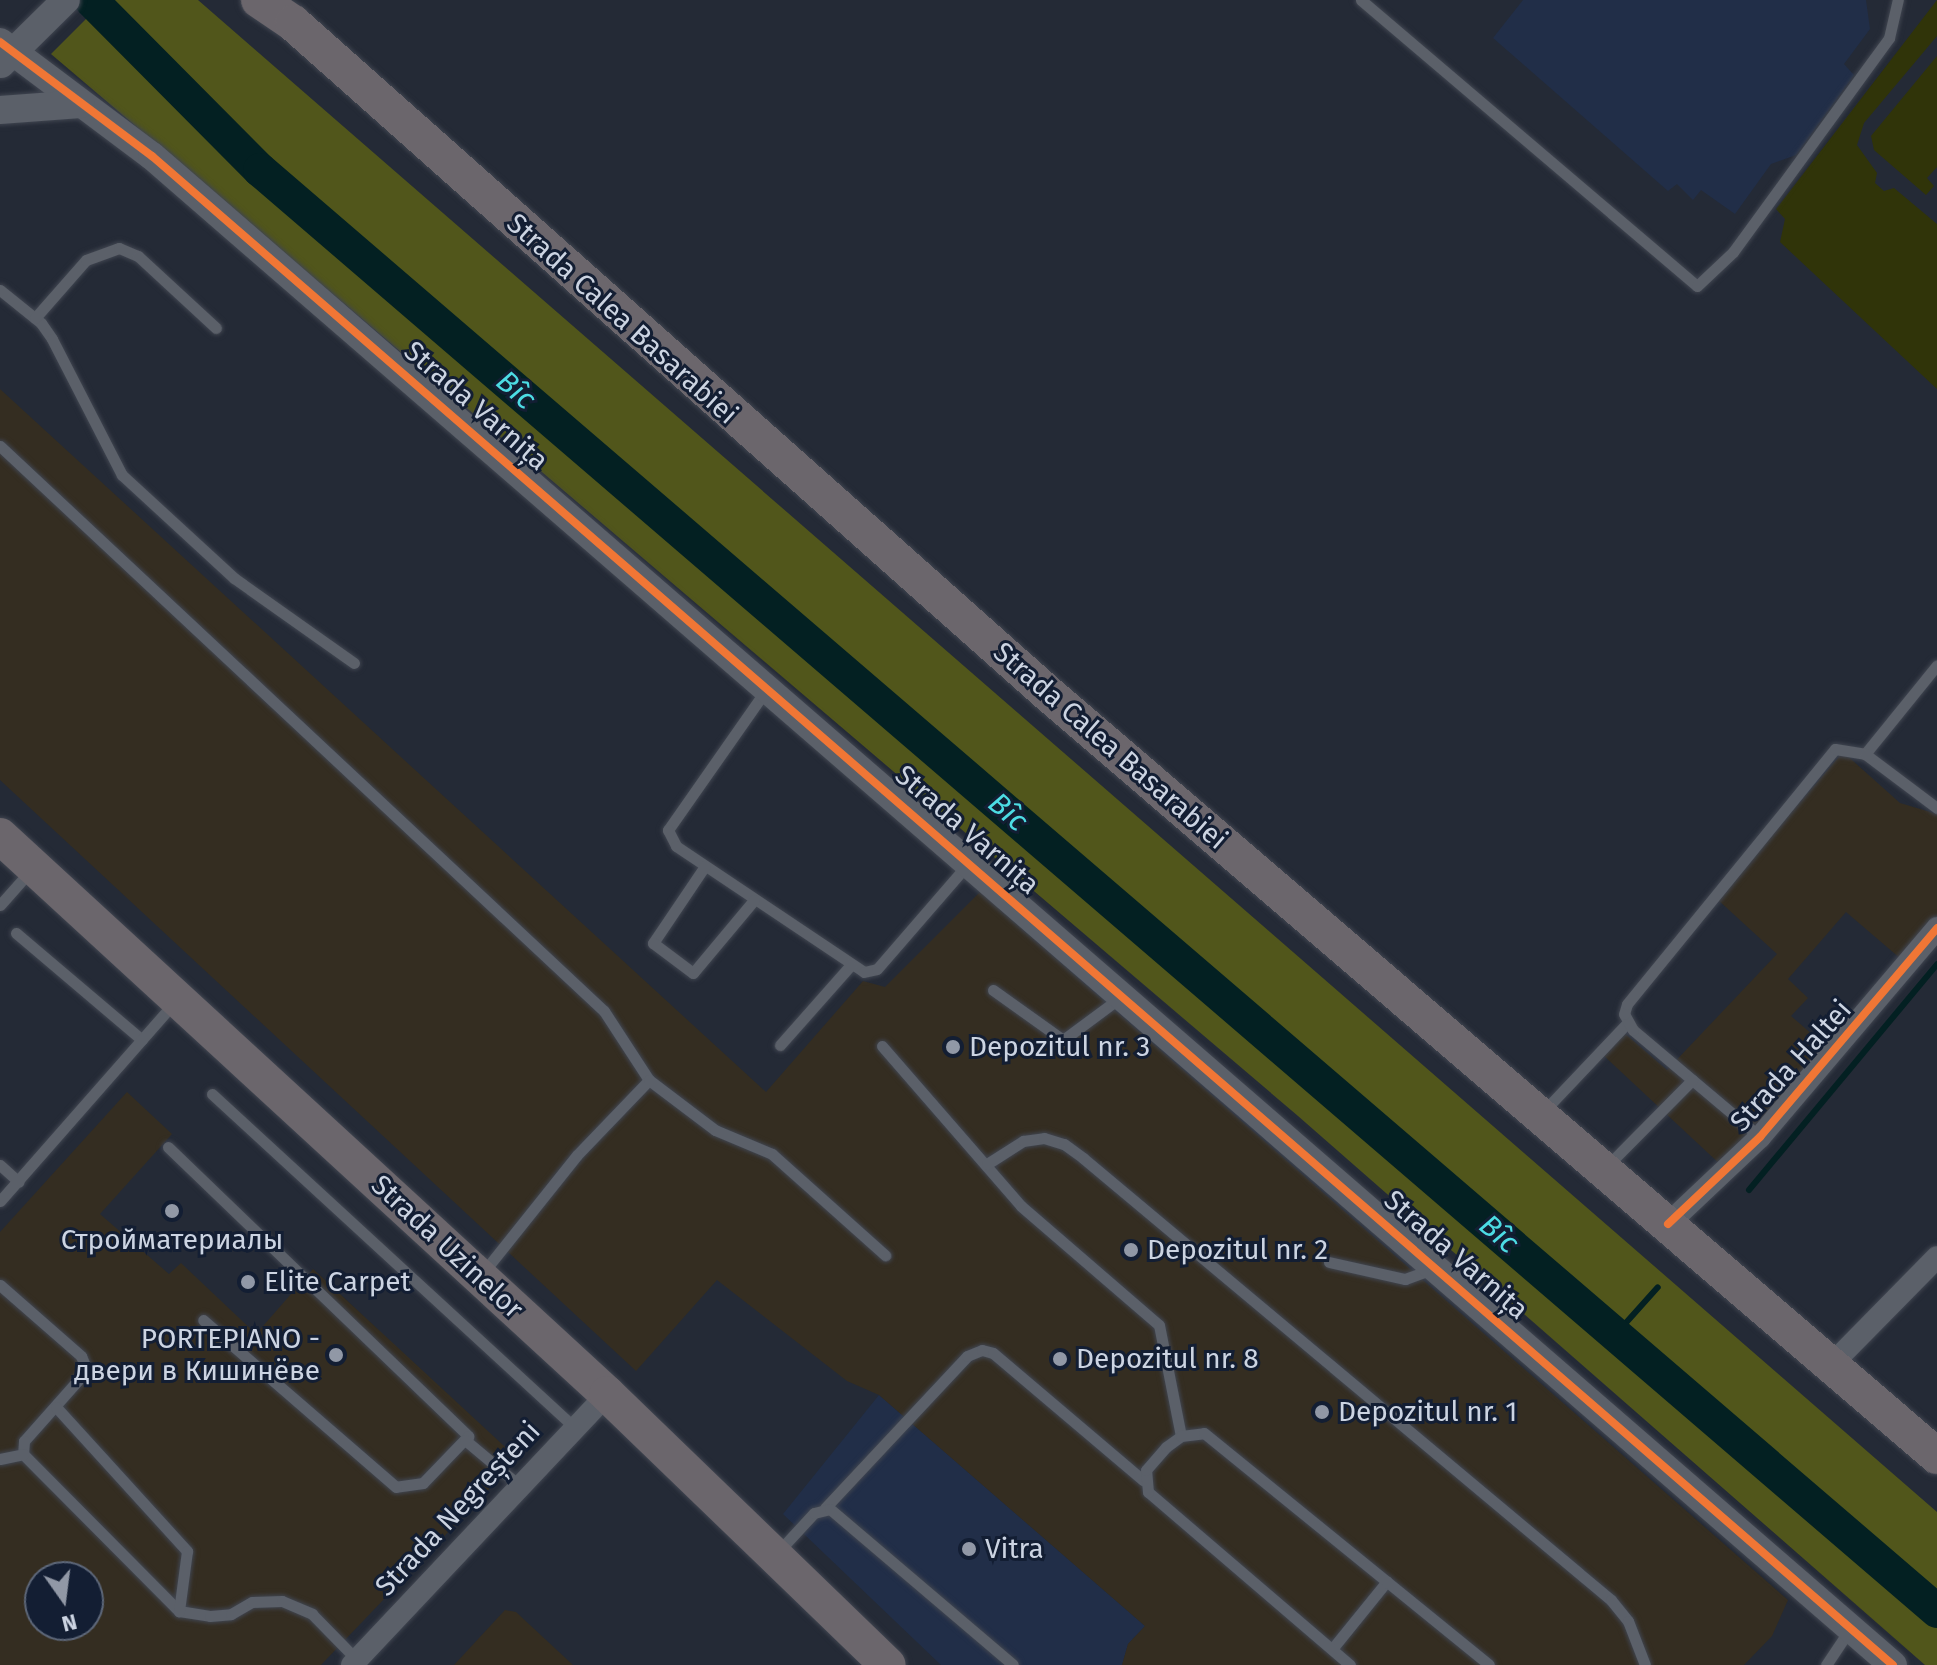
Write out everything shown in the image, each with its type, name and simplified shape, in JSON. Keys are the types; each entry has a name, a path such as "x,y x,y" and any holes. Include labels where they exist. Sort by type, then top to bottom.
{"main road":[{"name":"Strada Calea Basarabiei","path":"259,0 285,11 986,639 1937,1456"},
{"name":"Strada Uzinelor","path":"0,836 607,1394 775,1556 876,1660"}],"street":[{"path":"10,49 66,0"},
{"name":"Strada Varnița","path":"10,49 152,156 1124,994 1893,1665"},
{"path":"0,110 81,104"},
{"name":"Strada Haltei","path":"1668,1224 1760,1137 1937,928"},
{"path":"1831,1365 1937,1257"},
{"name":"Strada Negreșteni","path":"354,1663 607,1394"}],"lane":[{"path":"1361,0 1697,286 1733,252 1889,38 1898,0"},
{"path":"35,318 86,260 119,248 138,256 216,328"},
{"path":"0,290 35,318 52,339 122,475 234,578 354,663"},
{"path":"0,446 604,1011 649,1080 715,1130 772,1154 885,1255"},
{"path":"1865,754 1937,665"},
{"path":"768,688 668,830 676,846 850,966 877,969 970,861"},
{"path":"1541,1115 1627,1023 1627,1004 1640,984 1835,749 1850,748 1865,754 1937,808"},
{"path":"705,866 653,943 693,973 754,900"},
{"path":"0,905 34,867"},
{"path":"16,933 142,1040"},
{"path":"780,1045 850,966"},
{"path":"993,990 1063,1040 1124,994"},
{"path":"0,1201 177,999"},
{"path":"1627,1023 1760,1137"},
{"path":"882,1046 1021,1206 1159,1325 1181,1436"},
{"path":"480,1277 577,1155 649,1080"},
{"path":"1604,1169 1692,1080"},
{"path":"212,1094 575,1428"},
{"path":"987,1164 1023,1141 1044,1138 1064,1144 1083,1158 1611,1600 1628,1621 1645,1665"},
{"path":"168,1147 461,1424 465,1440 520,1486"},
{"path":"0,1165 19,1182"},
{"path":"1329,1262 1405,1279 1436,1266"},
{"path":"0,1285 86,1362 87,1370 24,1441 23,1454 179,1611 210,1616 231,1614 252,1602 282,1601 312,1614 354,1663"},
{"path":"203,1320 396,1487 423,1483 465,1440"},
{"path":"775,1556 814,1513 825,1508 967,1356 982,1350 993,1353 1143,1480 1148,1492 1350,1665"},
{"path":"56,1407 187,1551 179,1611"},
{"path":"1143,1480 1154,1459 1181,1436 1204,1433 1489,1665"},
{"path":"0,1459 23,1454"},
{"path":"825,1508 1013,1665"},
{"path":"1332,1649 1387,1581"},
{"path":"1826,1665 1850,1628"}],"shaded area":[{"path":"1523,0 1866,0 1870,29 1844,64 1854,75 1796,155 1771,164 1735,214 1701,190 1693,200 1677,184 1668,191 1493,38"},
{"path":"0,389 766,1092 863,981 885,987 980,892 1788,1600 1772,1636 1744,1665 1122,1665 1128,1644 1145,1626 879,1395 847,1381 717,1280 636,1371 0,780"},
{"path":"1843,752 1900,803 1937,814 1937,916 1901,959 1846,912 1788,979 1808,998 1791,1016 1827,1047 1723,1167 1602,1054 1622,1031 1667,1070 1777,954 1717,899"},
{"path":"127,1092 172,1134 100,1214 169,1274 181,1263 256,1334 313,1269 518,1459 321,1665 0,1665 0,1232"},
{"path":"879,1395 1145,1626 1128,1644 1122,1665 941,1665 783,1514"},
{"path":"505,1610 516,1612 573,1665 454,1665"}],"green space":[{"path":"105,0 198,0 1937,1512 1937,1665 1925,1665 1298,1116 51,54"},
{"path":"1937,0 1937,36 1864,123 1857,145 1877,173 1875,183 1884,191 1894,188 1937,224 1937,389 1780,242 1785,219 1776,209"},
{"path":"1937,56 1937,167 1927,178 1934,186 1926,195 1874,150 1871,136"}],"waterway":[{"name":"Bîc","path":"91,0 260,170 1937,1611"},
{"path":"1749,1190 1937,964"},
{"path":"1615,1335 1658,1287"}],"cycle path":[{"path":"0,42 152,156 1893,1665"},
{"path":"1668,1224 1760,1137 1937,928"}],"place":[{"name":"Depozitul nr. 3","path":"953,1047"},
{"name":"Стройматериалы","path":"172,1211"},
{"name":"Depozitul nr. 2","path":"1131,1250"},
{"name":"Elite Carpet","path":"248,1282"},
{"name":"PORTEPIANO - двери в Кишинёве","path":"336,1355"},
{"name":"Depozitul nr. 8","path":"1060,1359"},
{"name":"Depozitul nr. 1","path":"1322,1412"},
{"name":"Vitra","path":"969,1549"}]}
